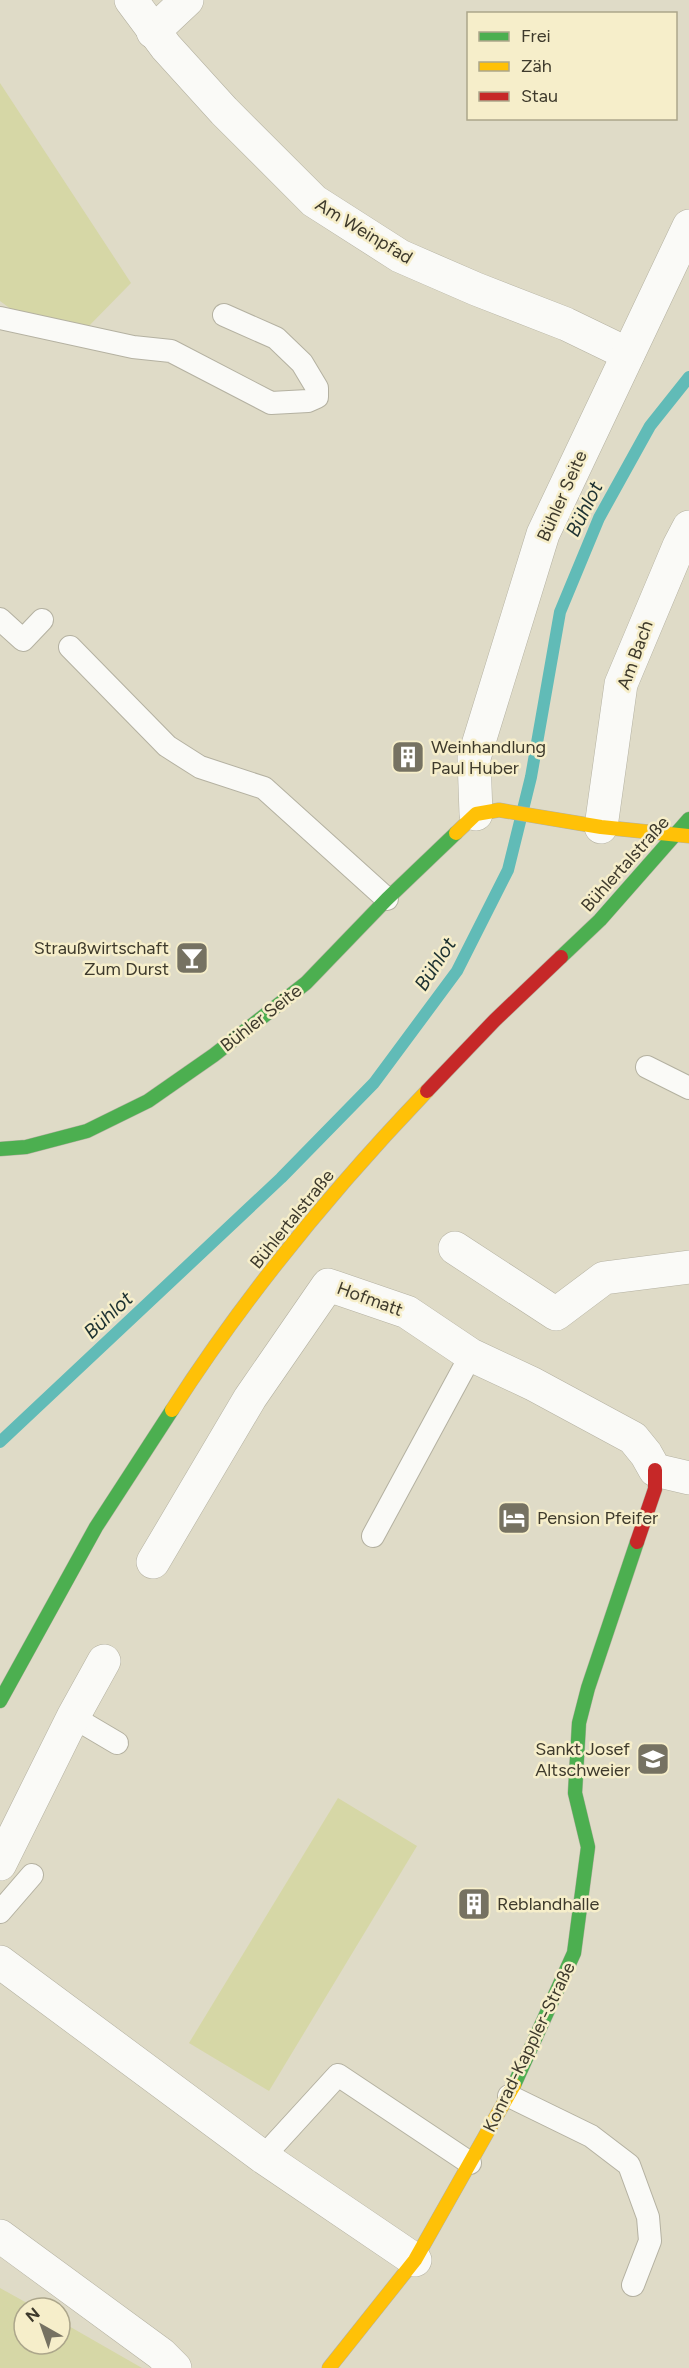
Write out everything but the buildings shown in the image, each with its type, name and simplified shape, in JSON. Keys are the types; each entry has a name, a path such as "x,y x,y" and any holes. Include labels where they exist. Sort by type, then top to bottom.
{"street":[{"name":"Am Weinpfad","path":"131,0 153,32 224,111 314,201 400,256 566,324 628,354"},
{"path":"153,32 187,0"},
{"name":"Bühler Seite","path":"0,1149 26,1147 87,1131 148,1101 214,1055 306,983 387,899 488,812 474,758 543,534 689,226"},
{"name":"Am Bach","path":"601,827 621,684 689,527"},
{"path":"488,812 683,835"},
{"name":"Bühlertalstraße","path":"0,1701 96,1527 188,1385 271,1272 386,1134 495,1020 600,920 683,835 689,819"},
{"path":"454,1248 556,1314 604,1278 689,1267"},
{"name":"Hofmatt","path":"153,1562 250,1398 328,1285 407,1312 471,1355 533,1384 633,1438 655,1470"},
{"path":"655,1470 689,1478"},
{"name":"Konrad-Kappler-Straße","path":"329,2368 415,2260 509,2096 574,1953 588,1846 575,1793 579,1723 588,1688 655,1489 655,1470"},
{"path":"0,1864 73,1717 104,1661"},
{"path":"0,1962 263,2157 415,2260"},
{"path":"0,2236 162,2354 175,2368"}],"lane":[{"path":"0,318 133,347 171,351 271,403 308,401 317,397 317,388 302,363 276,338 224,315"},
{"path":"0,619 23,640 42,620"},
{"path":"70,647 166,746 200,767 264,788 387,899"},
{"path":"647,1067 689,1088"},
{"path":"373,1536 471,1355"},
{"path":"73,1717 117,1743"},
{"path":"0,1912 32,1875"},
{"path":"263,2157 338,2075 470,2163"},
{"path":"509,2096 591,2136 629,2165 648,2217 650,2241 633,2285"}],"green space":[{"path":"0,83 131,283 84,331 19,315 0,301"},
{"path":"338,1798 417,1846 269,2091 189,2043"},
{"path":"0,2288 14,2296 12,2296 12,2356 72,2356 72,2328 142,2368 0,2368"}],"waterway":[{"name":"Bühlot","path":"0,1442 281,1178 374,1083 457,971 508,870 531,777 560,612 599,518 650,426 689,377"}],"traffic: fast":[{"path":"561,957 600,920 689,819"},
{"path":"0,1149 26,1147 87,1131 148,1101 214,1055 306,983 387,899 456,833"},
{"path":"0,1701 96,1527 172,1410"},
{"path":"514,2085 574,1953 588,1847 575,1793 579,1723 588,1688 637,1542"}],"traffic: slow":[{"path":"456,833 476,814 499,810 601,827 689,836"},
{"path":"172,1410 229,1326 292,1244 358,1166 427,1091"},
{"path":"329,2368 415,2260 514,2085"}],"traffic: jam":[{"path":"427,1091 495,1020 561,957"},
{"path":"637,1542 655,1489 655,1470"}],"place":[{"name":"Weinhandlung Paul Huber","path":"408,757"},
{"name":"Straußwirtschaft Zum Durst","path":"192,958"},
{"name":"Pension Pfeifer","path":"514,1518"},
{"name":"Sankt Josef Altschweier","path":"653,1759"},
{"name":"Reblandhalle","path":"474,1904"}]}
